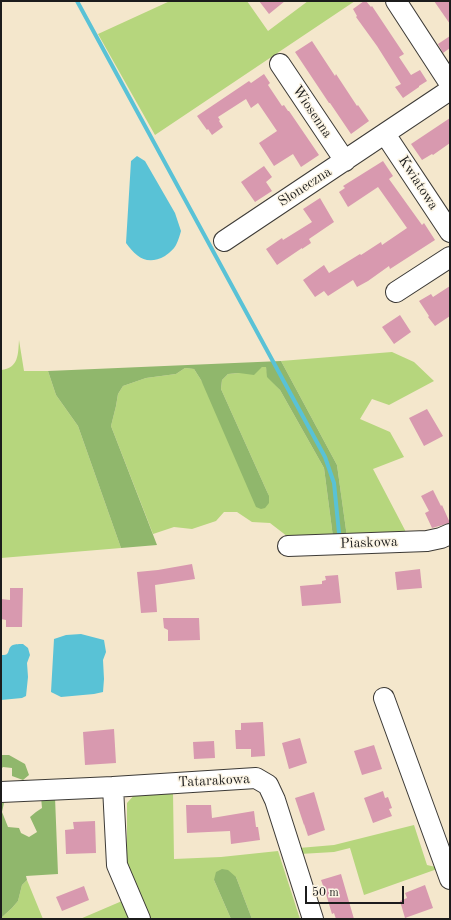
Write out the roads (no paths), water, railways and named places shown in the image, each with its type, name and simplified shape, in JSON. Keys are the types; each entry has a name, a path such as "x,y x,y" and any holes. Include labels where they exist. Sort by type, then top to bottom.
{"street":[{"path":"396,1 450,84"},
{"name":"Wiosenna","path":"280,64 345,161"},
{"name":"Słoneczna","path":"224,240 450,90"},
{"name":"Kwiatowa","path":"385,134 450,232"},
{"path":"396,292 450,257"},
{"name":"Piaskowa","path":"288,546 427,540 441,538 450,534"},
{"path":"384,698 450,879"},
{"name":"Tatarakowa","path":"1,792 256,778 268,785 275,800 313,919"},
{"path":"113,787 117,866 140,919"}],"water":[{"path":"137,156 145,161 175,213 181,231 175,247 159,259 147,260 142,258 138,256 126,243 131,161"},
{"path":"81,634 104,640 106,652 103,660 103,692 61,697 51,692 54,639 66,635"},
{"path":"23,644 28,648 30,655 27,663 28,677 26,696 22,698 1,700 1,655 7,654 13,645"}],"waterway":[{"path":"77,1 325,457 334,483 339,533"}]}
